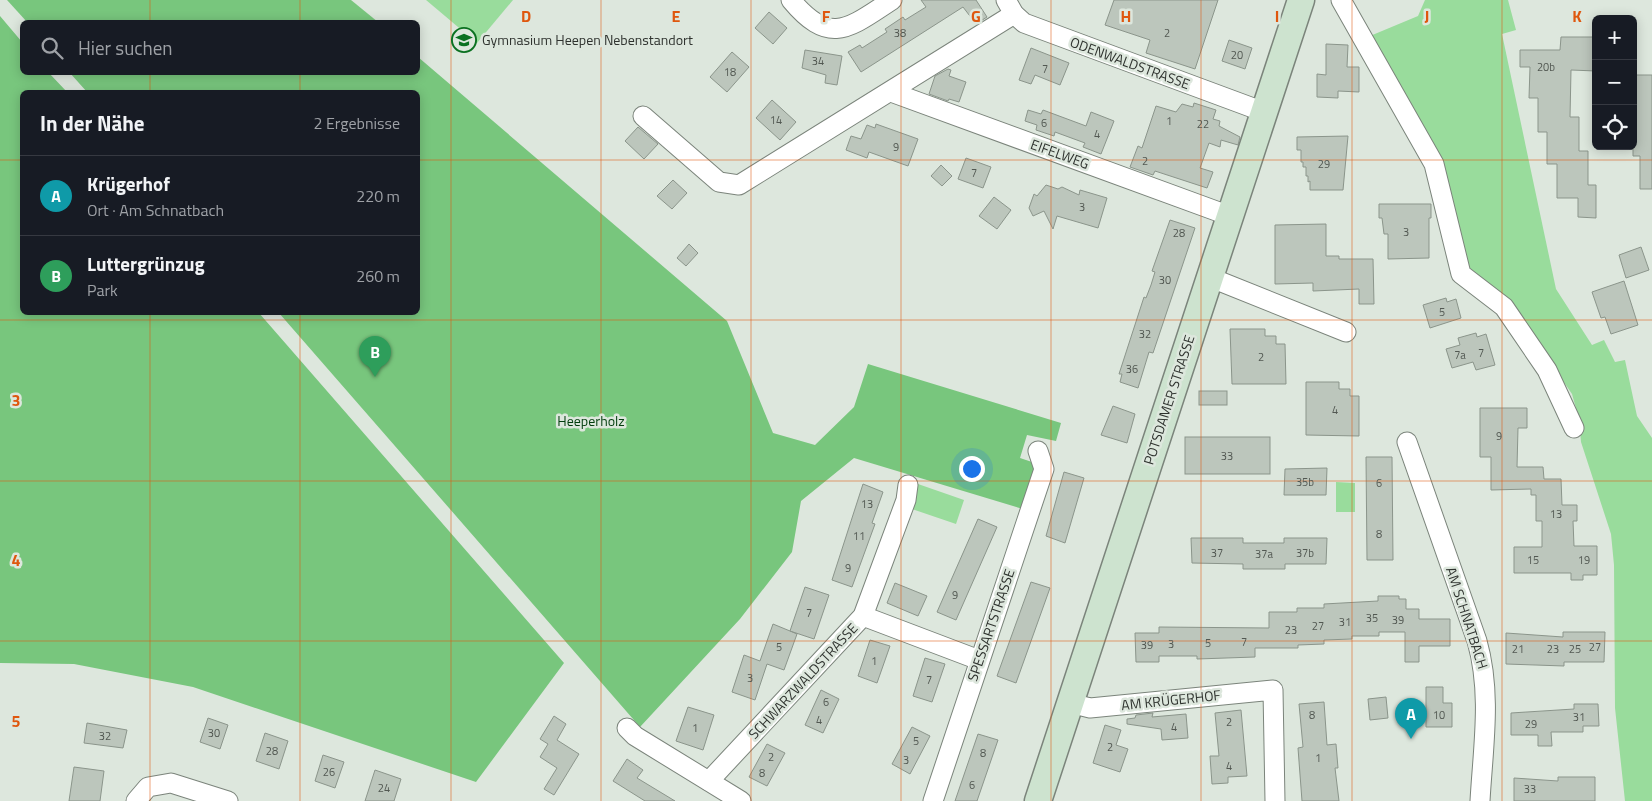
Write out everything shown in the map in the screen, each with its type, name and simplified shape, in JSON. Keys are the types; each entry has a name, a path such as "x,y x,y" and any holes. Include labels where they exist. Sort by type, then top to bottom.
{"street":[{"path":"791,0 812,22 820,26 841,28 854,24 892,0"},
{"name":"POTSDAMER STRASSE","path":"1038,801 1301,0"},
{"path":"1342,0 1434,164 1461,274 1504,308 1551,377 1574,428"},
{"path":"643,116 719,182 733,186 744,183 891,92 1010,7"},
{"name":"ODENWALDSTRASSE","path":"1010,7 1024,23 1264,112"},
{"name":"EIFELWEG","path":"891,92 1230,216"},
{"path":"1209,277 1346,332"},
{"name":"AM SCHNATBACH","path":"1408,442 1477,641 1484,670 1486,695 1480,801"},
{"name":"SPESSARTSTRASSE","path":"933,801 1044,469 1038,451"},
{"name":"SCHWARZWALDSTRASSE","path":"709,781 863,616 906,500 908,485"},
{"path":"863,616 979,660"},
{"name":"AM KRÜGERHOF","path":"1070,703 1090,708 1274,690 1275,801"},
{"path":"628,728 636,736 741,801"},
{"path":"136,801 148,787 171,783 228,801"}],"green space":[{"path":"7,0 351,0 376,20 25,20"},
{"path":"426,0 513,0 477,43"},
{"path":"1425,0 1508,0 1516,30 1502,34 1556,289 1592,345 1604,340 1615,362 1625,360 1637,416 1652,438 1652,801 1625,801 1615,708 1614,565 1611,534 1581,442 1579,419 1572,394 1504,295 1477,280 1464,265 1439,159 1370,36 1418,16"},
{"path":"0,16 20,40 20,75 51,75 65,90 20,90 20,315 261,315 564,663 476,782 193,687 74,664 0,663"},
{"name":"Heeperholz","path":"420,59 727,321 773,433 815,445 854,407 868,364 1061,423 1056,441 1027,435 1020,458 1038,464 1023,509 854,458 801,501 792,552 740,619 640,727 281,315 420,315 420,90 85,90 72,75 420,75"},
{"path":"1336,482 1355,483 1355,512 1336,512"},
{"path":"918,484 964,500 956,524 909,508"}],"building":[{"path":"921,0 976,0 987,17 976,24 963,7 861,72 848,52 860,45 862,48 887,32 885,29 903,17 905,20 926,7"},
{"path":"1114,0 1218,0 1195,69 1146,53 1150,40 1105,25"},
{"path":"769,12 787,28 773,44 755,28"},
{"path":"1561,37 1592,37 1592,71 1571,70 1570,117 1579,117 1579,151 1588,151 1588,185 1596,185 1596,218 1578,217 1578,198 1557,198 1557,164 1547,164 1547,132 1538,132 1538,98 1529,98 1530,67 1520,67 1520,50 1560,50"},
{"path":"1229,40 1252,48 1245,69 1222,61"},
{"path":"1326,44 1348,45 1347,67 1359,67 1359,92 1338,91 1338,98 1317,97 1317,74 1326,75"},
{"path":"1031,48 1069,63 1060,85 1035,75 1031,84 1019,80"},
{"path":"805,50 842,56 837,85 825,83 826,75 802,68"},
{"path":"732,52 749,67 727,92 710,77"},
{"path":"948,69 951,70 949,76 966,82 959,102 949,99 948,101 929,94 935,76"},
{"path":"1637,75 1652,75 1652,189 1640,189 1640,156 1633,156 1633,150 1637,150"},
{"path":"772,100 796,122 780,140 756,118"},
{"path":"1194,103 1216,110 1213,119 1220,121 1219,126 1240,137 1238,145 1221,140 1220,147 1209,143 1200,168 1213,172 1207,188 1155,171 1153,175 1130,167 1138,146 1142,148 1156,106 1176,112 1182,104 1193,107"},
{"path":"1028,110 1041,114 1043,110 1086,126 1091,112 1114,121 1101,154 1083,147 1085,143 1055,132 1054,136 1036,130 1037,125 1025,121"},
{"path":"876,124 918,139 908,166 869,152 867,158 846,150 851,136 861,139 867,125 875,128"},
{"path":"638,127 658,144 644,159 625,141"},
{"path":"1348,136 1343,190 1310,190 1310,181 1308,182 1308,176 1306,176 1306,167 1303,167 1303,162 1301,162 1301,150 1297,150 1297,137"},
{"path":"966,158 991,167 983,188 958,179"},
{"path":"941,165 952,176 942,186 931,176"},
{"path":"673,180 687,193 672,209 657,196"},
{"path":"1046,185 1058,189 1062,187 1079,195 1080,190 1107,198 1098,228 1057,216 1053,229 1044,211 1033,216 1029,208 1034,194 1037,196"},
{"path":"994,197 1011,210 997,229 979,216"},
{"path":"1379,204 1431,204 1429,258 1388,259 1388,234 1384,234 1382,218 1379,218"},
{"path":"1170,220 1195,228 1153,353 1149,352 1138,388 1120,382 1122,374 1119,374 1144,297 1146,298 1151,285 1155,272 1152,271"},
{"path":"1326,224 1326,256 1339,256 1339,259 1373,259 1374,304 1359,304 1359,289 1313,291 1313,283 1275,284 1275,225"},
{"path":"689,244 698,253 686,266 677,258"},
{"path":"1641,247 1649,270 1626,278 1619,255"},
{"path":"1624,281 1638,325 1611,334 1605,317 1601,318 1592,292"},
{"path":"1446,298 1447,302 1456,299 1461,318 1430,328 1423,305"},
{"path":"1230,329 1265,329 1265,336 1276,336 1276,344 1285,344 1286,384 1232,384"},
{"path":"1476,333 1477,337 1486,334 1495,365 1476,370 1473,362 1452,368 1446,349 1460,345 1458,338"},
{"path":"1306,382 1339,382 1339,389 1350,389 1350,396 1359,396 1359,436 1306,435"},
{"path":"1199,391 1227,391 1227,405 1199,405"},
{"path":"1113,406 1135,414 1127,443 1101,435"},
{"path":"1480,408 1527,408 1527,428 1518,428 1517,467 1543,467 1544,479 1561,479 1562,505 1577,505 1577,521 1573,521 1574,546 1597,546 1597,575 1583,575 1583,580 1571,580 1571,573 1514,573 1514,547 1542,547 1542,521 1536,521 1536,495 1531,495 1531,489 1491,490 1491,457 1480,457"},
{"path":"1185,437 1270,437 1270,474 1185,474"},
{"path":"1366,457 1392,457 1393,560 1367,560"},
{"path":"1327,468 1326,495 1284,495 1285,469"},
{"path":"1064,472 1084,478 1065,543 1046,536"},
{"path":"863,484 883,492 872,523 875,524 852,587 832,580"},
{"path":"978,519 997,527 956,620 937,612"},
{"path":"1191,538 1243,538 1243,543 1284,543 1284,538 1327,538 1326,564 1285,564 1285,569 1243,569 1243,564 1192,563"},
{"path":"1031,582 1050,588 1016,683 997,676"},
{"path":"895,583 927,596 918,616 887,603"},
{"path":"805,587 829,595 814,639 790,631"},
{"path":"1378,596 1399,596 1399,599 1406,599 1406,609 1419,609 1419,619 1450,619 1450,646 1419,646 1419,662 1405,662 1405,632 1379,632 1379,636 1352,636 1352,639 1324,640 1324,644 1298,645 1298,648 1255,648 1255,657 1197,659 1197,656 1159,656 1159,662 1136,662 1135,633 1159,633 1159,627 1269,628 1269,612 1297,612 1297,608 1324,608 1324,604 1378,601"},
{"path":"773,624 797,634 784,670 767,664 755,700 732,692 744,655 760,661"},
{"path":"1563,632 1605,632 1604,662 1564,662 1564,666 1506,664 1506,633 1563,637"},
{"path":"870,640 890,646 877,683 858,676"},
{"path":"925,658 945,664 932,702 913,696"},
{"path":"1426,687 1443,687 1443,703 1452,703 1452,727 1426,727"},
{"path":"821,690 839,699 823,733 805,725"},
{"path":"1386,697 1388,718 1370,720 1368,699"},
{"path":"1324,702 1327,745 1336,744 1338,768 1335,768 1339,801 1302,801 1298,748 1303,747 1299,704"},
{"path":"1574,704 1598,704 1599,726 1583,726 1583,732 1551,732 1552,746 1538,746 1538,735 1511,735 1511,713 1574,709"},
{"path":"688,707 714,715 703,750 676,741"},
{"path":"1241,710 1247,776 1228,777 1228,783 1212,784 1210,756 1219,756 1215,713"},
{"path":"1153,713 1152,717 1186,714 1188,738 1162,740 1161,729 1127,724 1127,719 1135,718 1136,715"},
{"path":"554,716 566,724 557,740 579,754 554,795 544,789 557,768 540,757 548,744 540,739"},
{"path":"208,718 228,725 220,749 200,742"},
{"path":"87,723 127,730 123,748 84,743"},
{"path":"1105,725 1121,730 1116,745 1128,749 1120,772 1093,763"},
{"path":"912,727 930,736 910,774 892,764"},
{"path":"265,733 288,741 279,769 256,761"},
{"path":"978,734 998,740 977,801 955,801"},
{"path":"767,744 785,753 767,786 749,777"},
{"path":"323,755 344,762 335,788 315,781"},
{"path":"627,759 643,770 637,778 675,801 645,801 613,781"},
{"path":"74,767 104,771 100,801 69,801"},
{"path":"375,770 401,779 394,801 365,801"},
{"path":"1558,777 1595,777 1595,801 1514,801 1514,778 1558,781"}],"place":[{"name":"Gymnasium Heepen Nebenstandort","path":"464,40"},
{"name":"Luttergrünzug","path":"375,377"},
{"name":"Krügerhof","path":"1411,739"}]}
